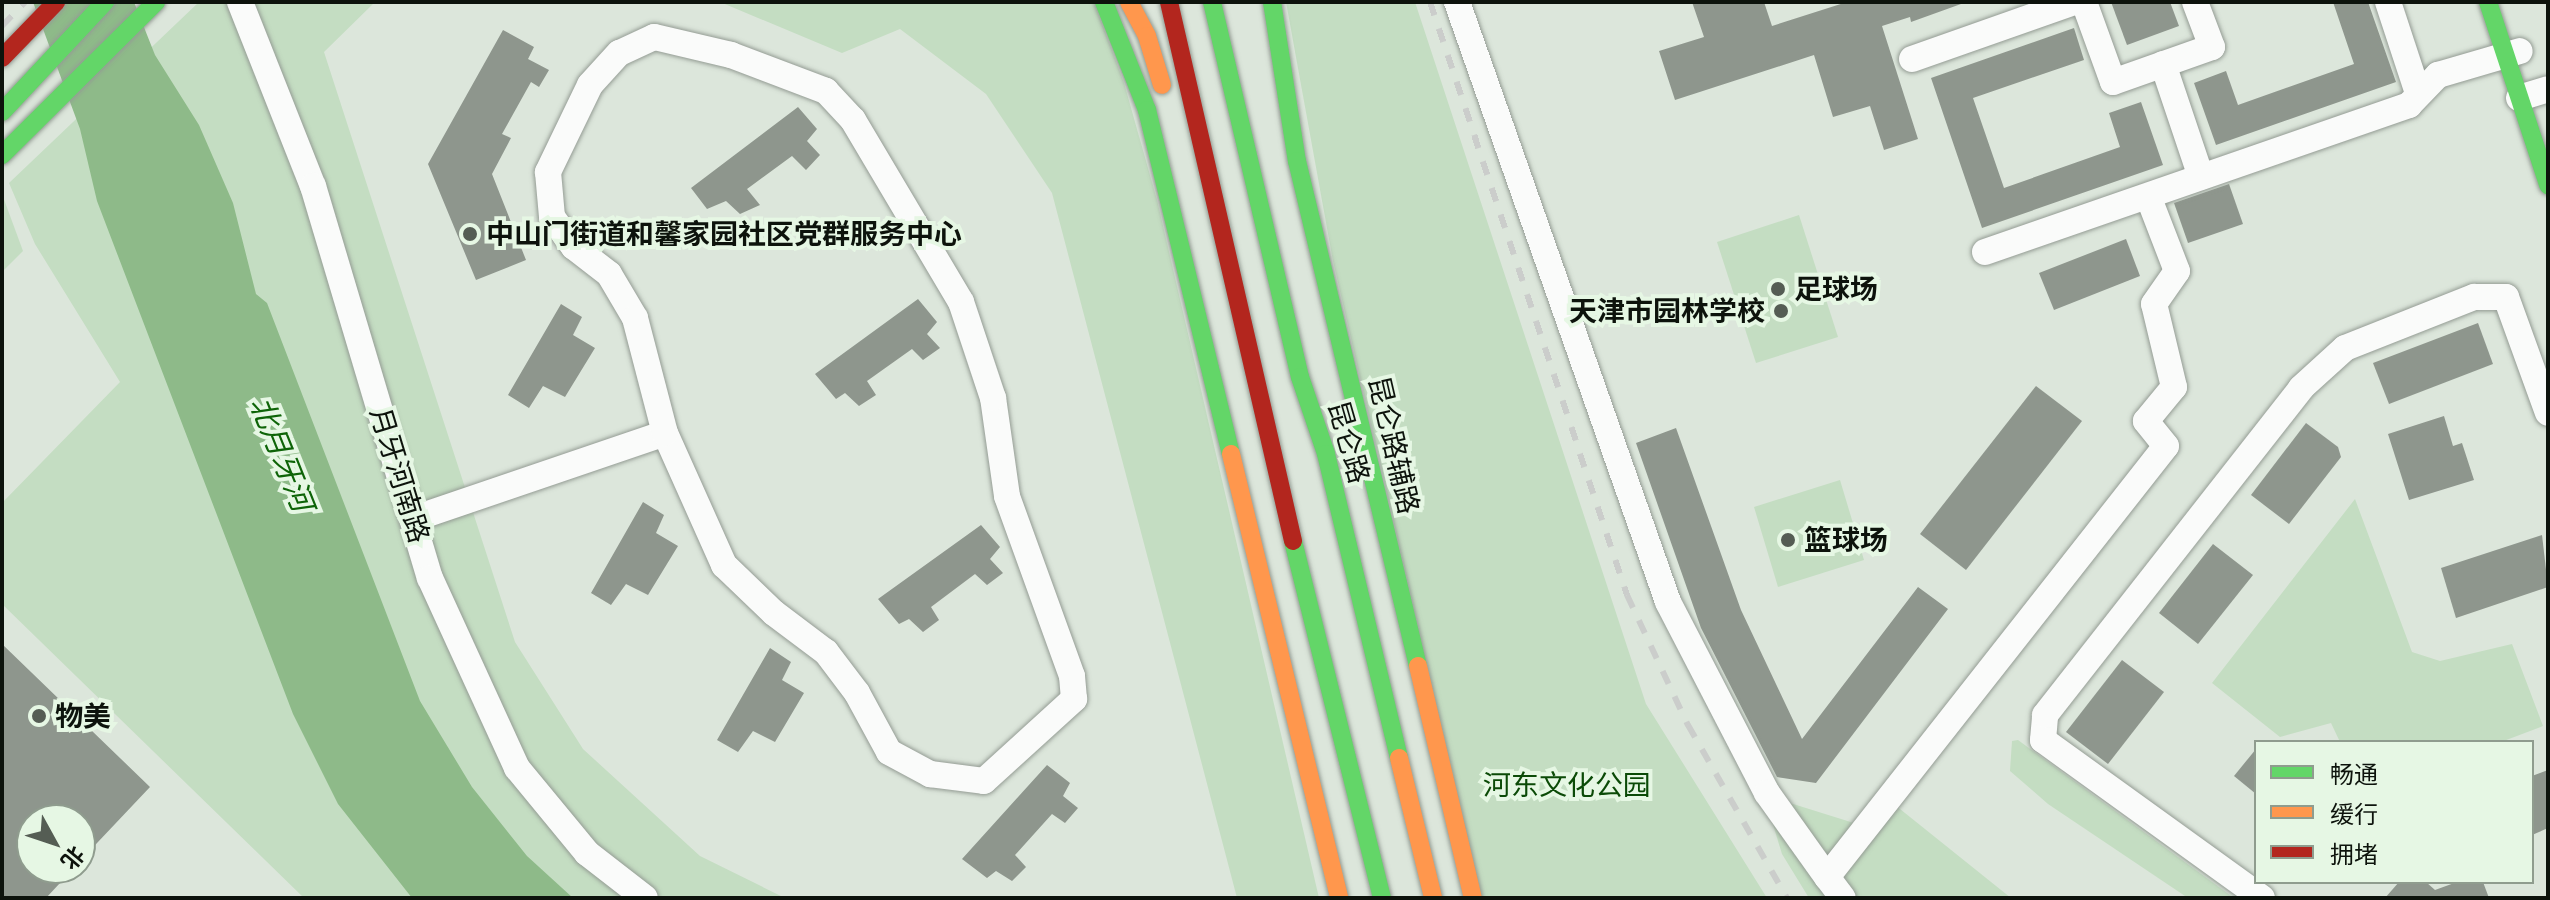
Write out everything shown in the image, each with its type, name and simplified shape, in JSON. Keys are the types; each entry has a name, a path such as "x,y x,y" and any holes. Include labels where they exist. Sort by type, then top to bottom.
{"main road":[{"path":"4,56 56,2"},
{"path":"2,112 105,2"},
{"path":"1104,2 1147,110 1339,898"},
{"path":"1129,2 1147,36 1169,105 1150,2"},
{"path":"1169,2 1325,681 1382,898"},
{"name":"昆仑路","path":"1212,2 1300,377 1326,454 1433,898"},
{"name":"昆仑路辅路","path":"1272,2 1297,161 1473,898"},
{"path":"2488,2 2534,93 2548,135"},
{"path":"2504,2 2512,53"},
{"path":"2,155 155,3"},
{"path":"2534,93 2548,185"},
{"path":"1297,273 1317,375 1326,454"},
{"path":"1237,392 1298,620 1325,681"}],"street":[{"name":"月牙河南路","path":"240,2 313,186 430,578 517,768 587,853 645,898"},
{"path":"1457,2 1668,602 1767,793 1843,898"},
{"path":"1912,59 2074,2"},
{"path":"2084,2 2113,82 2212,47 2195,2"},
{"path":"2388,2 2418,93"},
{"path":"654,37 731,55 826,91 853,120 961,302 993,398 1007,496 1072,676 1074,699 984,781 930,774 889,752 857,693 826,652 774,613 724,565 665,433 635,318 609,274 574,247 552,217 548,172 590,85 619,53 654,37"},
{"path":"1985,252 2409,105 2438,75 2512,53"},
{"path":"2163,64 2201,177"},
{"path":"1827,877 2166,446 2146,421 2174,387 2154,304 2177,271 2148,196"},
{"path":"2262,898 2043,740 2045,715 2301,388 2345,348 2474,297 2506,297 2545,395"},
{"path":"413,519 665,433"}],"green space":[{"path":"199,2 375,2 324,52 515,642 583,749 700,856 785,898 304,898 2,604 2,503 120,382 35,244 9,183"},
{"path":"720,2 1094,2 1124,83 1157,200 1319,898 1237,898 1052,193 986,94 900,29 842,53"},
{"name":"河东文化公园","path":"1286,2 1415,2 1646,704 1767,898 1481,898 1333,261"},
{"path":"2,194 23,251 2,272"},
{"name":"足球场","path":"1799,215 1838,337 1756,363 1717,242"},
{"path":"1840,480 1864,560 1778,587 1754,507"},
{"path":"2355,499 2412,652 2440,661 2512,644 2543,726 2506,740 2339,740 2331,723 2280,737 2212,683"},
{"path":"2018,740 2234,898 2188,898 2048,804 2010,771 2012,741"},
{"path":"1764,795 1873,829 1895,805 2011,898 1809,898 1782,854"}],"water":[{"name":"北月牙河","path":"33,2 134,2 155,55 199,125 233,203 256,294 267,303 420,701 472,787 527,856 573,898 412,898 338,804 293,714 97,201 80,129"}],"building":[{"path":"1692,2 1764,2 1772,26 1847,2 1961,4 1911,22 1910,17 1882,26 1918,139 1884,150 1870,106 1833,117 1814,55 1675,100 1659,51 1704,37"},
{"path":"2111,2 2170,2 2179,26 2127,45"},
{"path":"2333,2 2368,2 2396,82 2216,145 2194,83 2226,71 2238,105 2354,64"},
{"path":"2074,28 2084,60 1973,98 2004,188 2120,147 2109,113 2141,102 2163,165 1982,228 1931,78"},
{"path":"503,30 534,47 528,59 549,70 539,87 531,82 502,134 511,138 492,174 526,260 476,280 428,164"},
{"path":"798,107 817,129 807,141 820,155 806,170 792,156 747,189 760,205 740,214 726,201 707,209 691,188"},
{"path":"2229,184 2243,224 2188,243 2174,203"},
{"path":"2126,239 2140,276 2054,310 2039,273"},
{"path":"918,299 937,322 927,334 940,348 923,360 912,349 867,381 876,395 859,406 845,393 836,399 815,374"},
{"path":"561,304 582,317 573,335 595,348 565,397 543,386 529,408 508,395"},
{"path":"2478,323 2493,364 2389,404 2373,363"},
{"path":"2036,386 2082,421 1966,570 1920,534"},
{"path":"2444,416 2453,446 2462,443 2474,480 2409,500 2388,434"},
{"path":"2306,423 2338,447 2341,457 2289,524 2251,495"},
{"path":"1676,428 1741,610 1802,739 1918,587 1948,609 1816,783 1777,777 1701,628 1636,443"},
{"path":"643,502 664,515 656,533 678,546 648,595 626,584 611,605 591,593"},
{"path":"981,525 1000,547 990,559 1003,573 987,585 975,574 931,607 939,620 923,632 909,619 899,624 878,599"},
{"path":"2542,535 2548,587 2456,618 2441,568"},
{"path":"2213,544 2253,575 2198,644 2159,613"},
{"name":"物美","path":"2,644 150,787 96,844 96,804 16,804 16,884 59,884 46,898 2,898"},
{"path":"770,648 791,662 782,680 804,693 775,742 753,731 738,752 717,740"},
{"path":"2122,660 2164,692 2108,764 2066,732"},
{"path":"2254,751 2254,792 2234,776"},
{"path":"1047,765 1070,783 1063,796 1078,808 1065,823 1052,814 1015,855 1026,867 1012,881 996,871 987,878 962,859"},
{"path":"2548,770 2548,828 2534,834 2534,775"},
{"path":"2397,884 2428,884 2435,890 2452,884 2484,884 2489,898 2385,898"}],"railway":[{"path":"2,26 25,2"},
{"path":"1430,2 1627,595 1688,725 1787,898"}],"traffic: fast":[{"path":"2,112 105,2"},
{"path":"2,155 156,2"},
{"path":"1104,2 1147,110 1231,454"},
{"path":"1212,2 1300,377 1326,454 1399,758"},
{"path":"1272,2 1297,161 1418,666"},
{"path":"2488,2 2548,185"},
{"path":"1293,541 1382,898"}],"traffic: slow":[{"path":"1129,2 1147,36 1162,85"},
{"path":"1231,454 1339,898"},
{"path":"1418,666 1473,898"},
{"path":"1399,758 1433,898"}],"traffic: jam":[{"path":"2,58 56,2"},
{"path":"1169,2 1293,541"}],"place":[{"name":"中山门街道和馨家园社区党群服务中心","path":"470,234"},
{"name":"足球场","path":"1778,289"},
{"name":"天津市园林学校","path":"1781,311"},
{"name":"篮球场","path":"1788,540"},
{"name":"物美","path":"39,716"}]}
